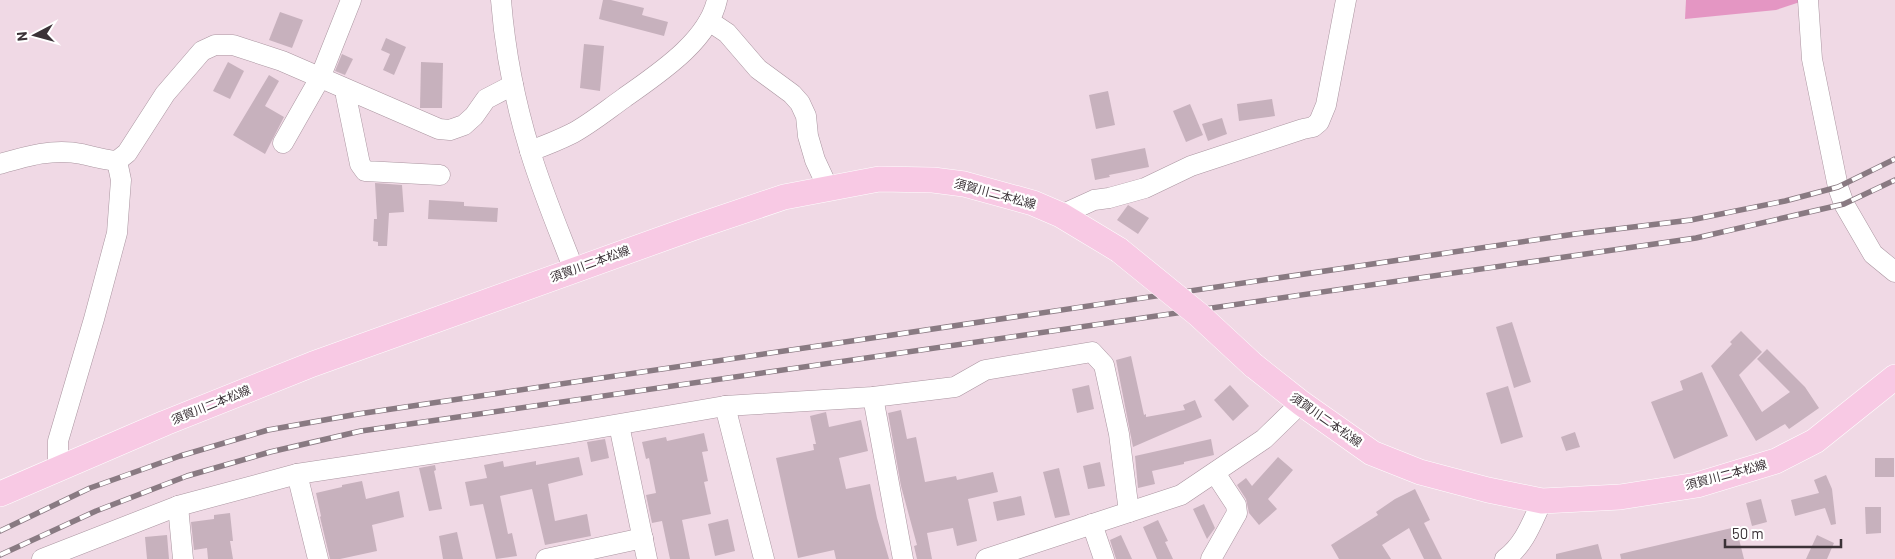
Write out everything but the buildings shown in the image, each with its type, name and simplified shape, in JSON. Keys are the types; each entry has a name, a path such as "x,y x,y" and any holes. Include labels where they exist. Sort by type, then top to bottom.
{"main road":[{"name":"須賀川二本松線","path":"0,494 165,423 313,364 574,270 784,197 879,179 933,180 964,184 1033,203 1061,215 1119,250 1199,315 1253,365 1301,403 1372,453 1420,472 1516,497 1542,501 1620,497 1697,485 1776,461 1815,441 1893,384"}],"street":[{"path":"282,143 320,78 351,0"},
{"path":"500,0 513,85 530,151 574,270"},
{"path":"530,151 572,134 648,82 680,54 709,21 717,0"},
{"path":"1061,215 1094,200 1145,188 1191,166 1313,127 1319,122 1326,105 1346,0"},
{"path":"1808,0 1812,60 1838,187 1844,204 1873,254 1895,272"},
{"path":"709,21 727,33 758,69 792,94 800,103 806,116 808,136 828,188"},
{"path":"0,164 46,152 81,154 117,161 127,153 166,94 193,61 207,48 215,45 233,45 282,61 439,129 450,130 464,124 474,116 486,99 513,85"},
{"path":"347,90 346,96 358,155 360,164 365,171 440,175"},
{"path":"60,468 58,442 92,328 117,234 121,180 117,161"},
{"path":"42,559 178,506 297,474 619,425 726,406 873,397 955,387 985,370 1092,352 1104,364 1119,434 1129,512"},
{"path":"873,397 903,559"},
{"path":"986,559 1181,495 1215,474 1264,439 1301,403"},
{"path":"726,406 764,559"},
{"path":"619,425 647,559"},
{"path":"297,474 318,559"},
{"path":"1211,559 1237,513 1236,505 1215,474"},
{"path":"1505,559 1519,547 1542,501"},
{"path":"178,506 183,559"},
{"path":"1092,524 1104,559"},
{"path":"546,559 642,538"}],"shaded area":[{"path":"1686,0 1806,0 1776,10 1685,19"}],"railway":[{"path":"0,531 90,488 180,456 268,430 358,414 1575,234 1691,220 1785,201 1838,187 1895,159"},
{"path":"0,555 96,511 187,476 270,452 361,431 1696,238 1844,204 1895,180"}]}
